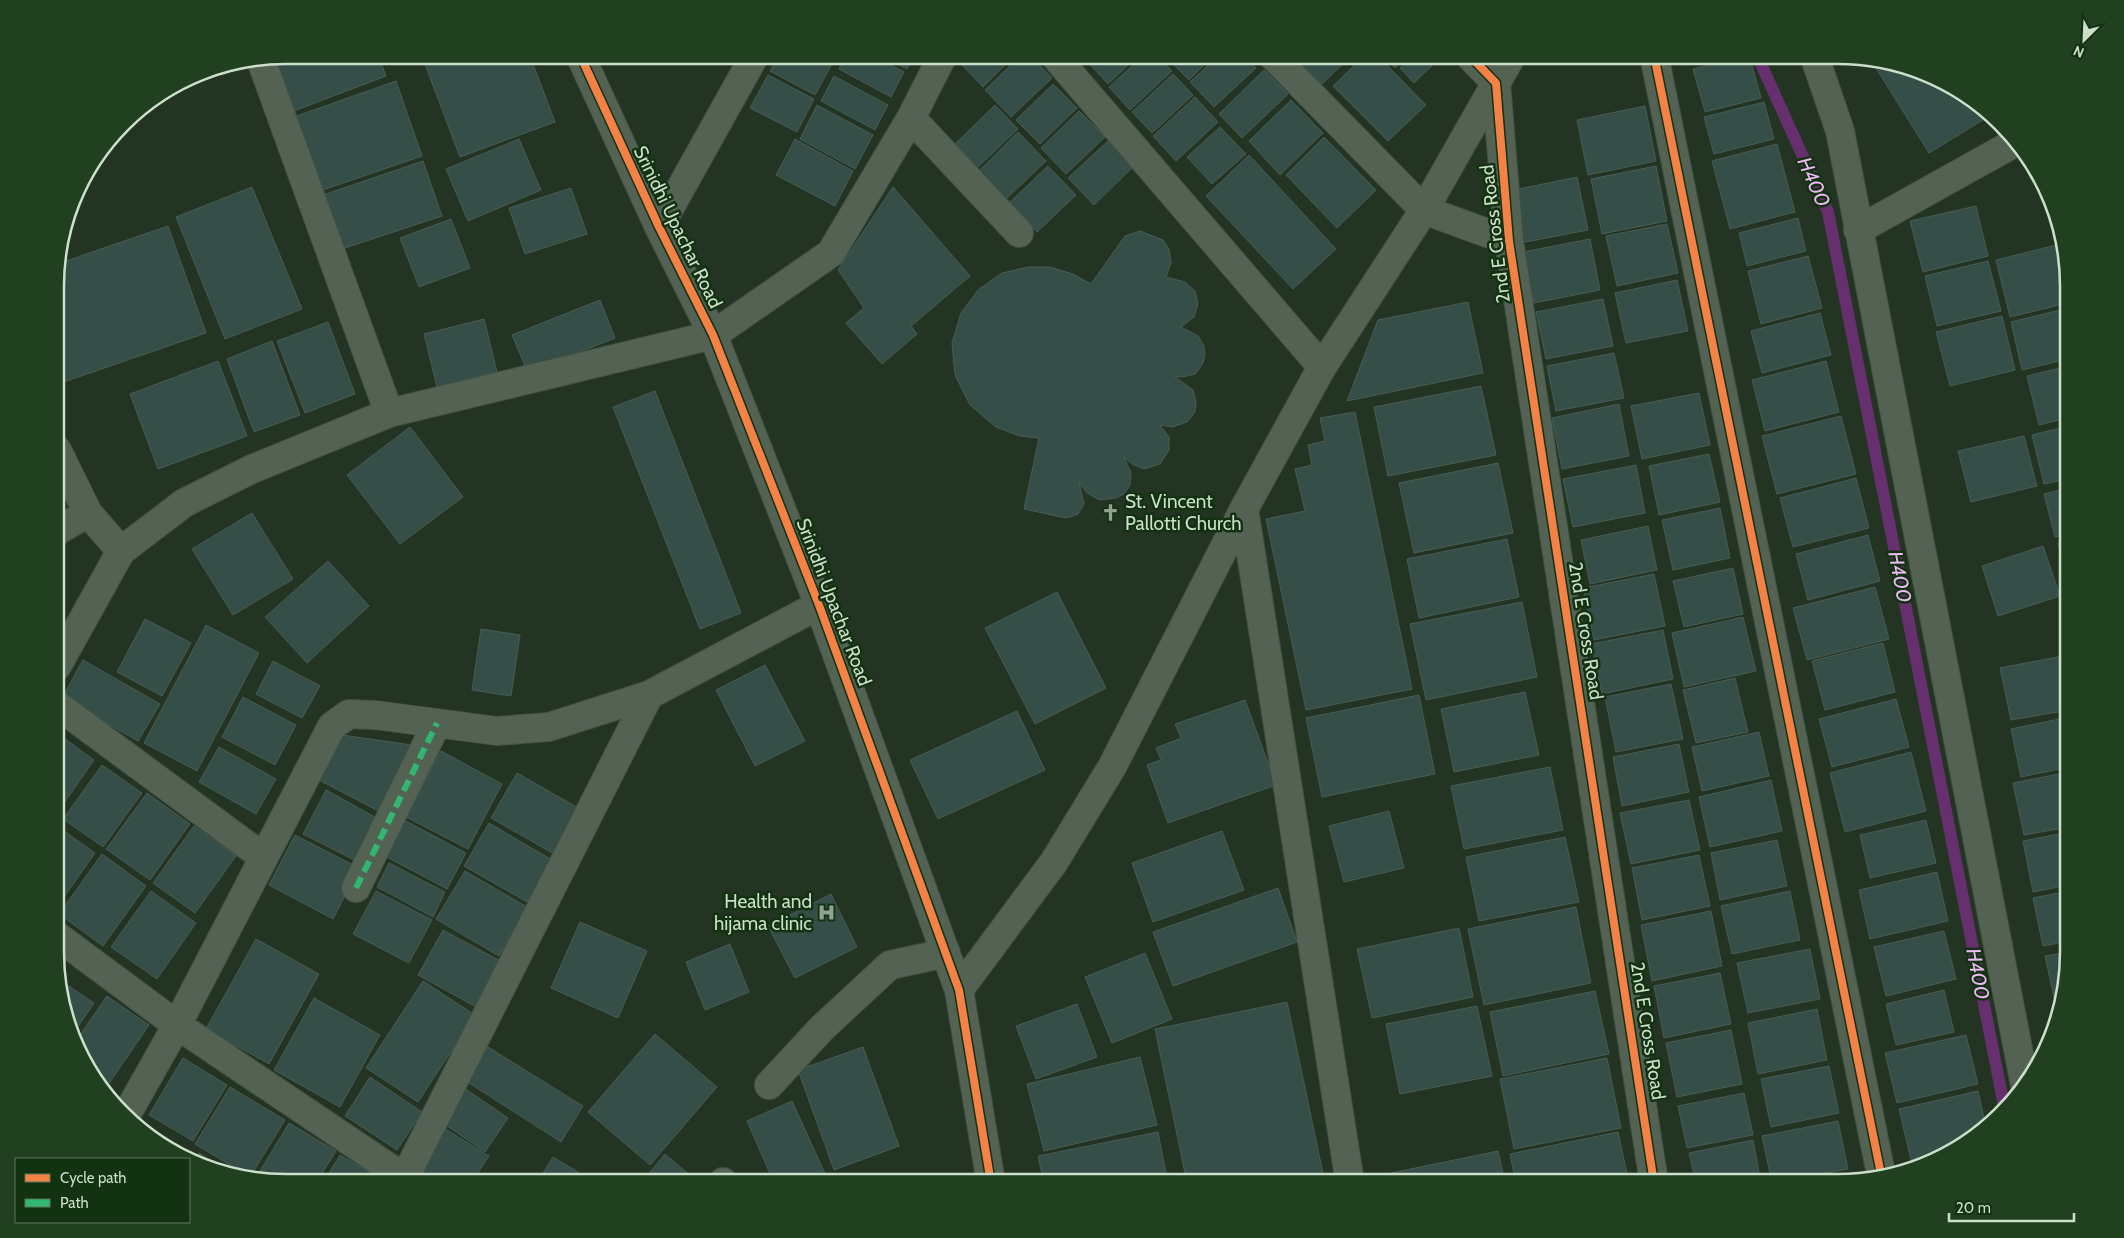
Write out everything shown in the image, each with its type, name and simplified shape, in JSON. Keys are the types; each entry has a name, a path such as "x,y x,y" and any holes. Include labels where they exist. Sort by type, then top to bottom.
{"street":[{"name":"Srinidhi Upachar Road","path":"584,64 659,227 713,335 819,605 959,990 990,1174"},
{"path":"659,227 750,64"},
{"path":"64,653 121,551 184,502 252,469 389,413 713,335 831,253 911,118 938,64"},
{"path":"1062,64 1322,366"},
{"path":"1281,64 1424,210 1509,241"},
{"path":"1478,64 1496,82"},
{"path":"959,990 1054,862 1112,767 1244,509 1322,366 1424,210 1507,64"},
{"path":"1656,64 1880,1170"},
{"path":"1817,64 1840,132 2023,1076"},
{"path":"263,65 389,413"},
{"name":"2nd E Cross Road","path":"1496,82 1509,241 1653,1174"},
{"path":"911,118 1019,233"},
{"path":"1858,230 2010,145"},
{"path":"64,464 88,513 121,551"},
{"path":"1244,509 1349,1174"},
{"path":"64,527 88,513"},
{"path":"129,1109 177,1025 332,726 349,714 375,715 497,731 549,727 649,695 819,605"},
{"path":"410,1174 649,695"},
{"path":"64,710 263,858"},
{"path":"356,888 437,723"},
{"path":"64,941 177,1025 396,1174"},
{"path":"769,1085 822,1028 890,965 946,953"}],"building":[{"path":"381,64 386,76 286,114 267,65"},
{"path":"425,64 533,64 555,122 460,157"},
{"path":"774,64 832,64 815,95 770,71"},
{"path":"842,64 888,64 904,72 891,97 839,69"},
{"path":"898,64 910,64 907,69"},
{"path":"961,64 1006,64 983,87"},
{"path":"1012,64 1039,64 1052,78 1011,117 985,90"},
{"path":"1089,64 1129,64 1108,84"},
{"path":"1134,64 1165,64 1172,71 1130,110 1109,87"},
{"path":"1173,64 1205,64 1189,80"},
{"path":"1209,64 1252,64 1256,68 1214,107 1190,82"},
{"path":"1301,64 1343,64 1321,85"},
{"path":"1356,64 1386,64 1426,105 1388,141 1333,86"},
{"path":"1404,64 1434,64 1414,83 1400,68"},
{"path":"1713,64 1752,64 1761,98 1705,112 1693,69"},
{"path":"1876,68 1896,71 1936,87 1962,101 1985,119 1929,153"},
{"path":"1264,70 1288,94 1242,138 1219,114"},
{"path":"1173,74 1193,95 1152,133 1132,112"},
{"path":"768,75 814,99 797,132 750,108"},
{"path":"834,76 888,105 875,130 821,101"},
{"path":"396,81 422,156 317,192 291,118"},
{"path":"1053,84 1077,108 1040,144 1016,120"},
{"path":"1195,97 1218,122 1176,161 1153,136"},
{"path":"1291,100 1323,133 1280,175 1249,141"},
{"path":"1764,102 1774,139 1714,154 1704,117"},
{"path":"817,105 873,135 855,169 800,139"},
{"path":"995,105 1018,129 977,168 954,145"},
{"path":"1645,106 1656,161 1588,175 1577,120"},
{"path":"1079,111 1105,137 1066,174 1041,148"},
{"path":"1220,127 1246,154 1212,184 1187,157"},
{"path":"1018,132 1046,161 1006,199 979,171"},
{"path":"1324,137 1376,190 1337,228 1286,175"},
{"path":"519,139 541,190 468,221 446,169"},
{"path":"795,139 853,171 835,206 776,175"},
{"path":"1108,141 1133,167 1094,205 1068,178"},
{"path":"1777,144 1795,212 1730,229 1712,161"},
{"path":"1249,155 1336,249 1293,289 1206,196"},
{"path":"423,161 442,216 342,249 323,195"},
{"path":"1048,166 1076,195 1037,232 1009,203"},
{"path":"1656,166 1667,221 1602,234 1591,179"},
{"path":"1577,177 1588,230 1520,243 1509,191"},
{"path":"252,187 302,309 225,339 176,217"},
{"path":"893,187 970,276 911,326 917,334 882,364 846,323 864,308 838,270"},
{"path":"571,188 587,234 525,254 509,208"},
{"path":"1976,206 1988,256 1923,272 1910,221"},
{"path":"1798,218 1806,251 1747,266 1739,233"},
{"path":"451,219 470,268 419,287 400,238"},
{"path":"1667,224 1678,273 1617,286 1606,236"},
{"path":"168,226 206,333 64,382 65,261"},
{"path":"1140,231 1163,240 1169,249 1171,263 1166,277 1185,282 1195,291 1198,304 1194,317 1181,327 1198,336 1204,346 1205,356 1202,365 1195,374 1183,377 1174,376 1193,390 1196,402 1195,412 1187,422 1172,427 1160,425 1169,437 1169,450 1160,464 1144,469 1132,464 1124,457 1131,473 1130,485 1124,494 1116,498 1099,500 1086,492 1079,482 1084,504 1078,514 1066,518 1024,509 1039,438 1020,436 996,427 970,405 955,375 952,343 961,313 978,290 1002,273 1028,267 1050,267 1073,274 1091,284 1125,236"},
{"path":"1590,239 1600,290 1534,303 1523,252"},
{"path":"2056,245 2060,271 2060,305 2010,317 1996,260"},
{"path":"1808,256 1822,308 1761,324 1748,271"},
{"path":"1988,261 2001,311 1937,326 1925,276"},
{"path":"1677,280 1688,331 1626,343 1615,293"},
{"path":"1603,299 1613,346 1546,359 1536,312"},
{"path":"600,300 615,338 528,373 512,335"},
{"path":"1468,302 1483,373 1347,401 1378,320"},
{"path":"2060,310 2060,361 2022,370 2011,322"},
{"path":"1820,313 1831,355 1762,373 1751,331"},
{"path":"2002,316 2015,370 1950,386 1936,332"},
{"path":"484,319 497,372 437,387 424,334"},
{"path":"328,322 355,394 305,413 277,341"},
{"path":"272,341 300,415 254,432 227,359"},
{"path":"1614,353 1624,398 1556,411 1547,366"},
{"path":"218,361 247,436 158,469 130,394"},
{"path":"1826,361 1839,412 1765,431 1752,380"},
{"path":"2060,368 2060,420 2039,425 2027,376"},
{"path":"1481,386 1496,455 1388,476 1374,407"},
{"path":"655,391 741,613 700,629 613,407"},
{"path":"1699,393 1710,445 1642,459 1631,406"},
{"path":"1619,404 1629,456 1562,469 1552,418"},
{"path":"1355,412 1412,689 1306,710 1266,519 1305,511 1295,469 1312,465 1308,445 1325,441 1320,418"},
{"path":"1841,416 1856,474 1777,494 1762,436"},
{"path":"410,427 463,497 400,544 347,475"},
{"path":"2060,428 2060,481 2044,484 2032,435"},
{"path":"2024,436 2037,486 1971,502 1958,451"},
{"path":"1709,454 1720,502 1659,515 1649,466"},
{"path":"1498,463 1513,533 1414,553 1399,483"},
{"path":"1636,465 1645,513 1573,527 1563,479"},
{"path":"1856,478 1869,528 1793,547 1780,498"},
{"path":"2060,490 2060,536 2055,537 2044,494"},
{"path":"1720,508 1730,558 1673,570 1662,520"},
{"path":"252,513 293,579 233,615 192,549"},
{"path":"1648,526 1657,570 1590,584 1581,540"},
{"path":"1868,535 1880,581 1808,600 1796,554"},
{"path":"1507,539 1519,597 1419,618 1407,559"},
{"path":"2043,546 2060,596 1998,616 1982,566"},
{"path":"328,561 369,606 307,663 265,617"},
{"path":"1733,568 1743,614 1684,627 1673,581"},
{"path":"1654,574 1665,626 1594,640 1583,588"},
{"path":"1875,587 1889,639 1807,660 1793,608"},
{"path":"1057,592 1106,688 1035,724 985,628"},
{"path":"1522,602 1537,677 1426,700 1410,624"},
{"path":"1743,617 1756,671 1684,687 1672,633"},
{"path":"145,619 191,643 162,696 117,672"},
{"path":"206,625 259,653 197,771 144,743"},
{"path":"481,629 520,635 511,696 472,690"},
{"path":"1663,630 1673,679 1602,694 1591,644"},
{"path":"1883,643 1895,692 1825,710 1812,661"},
{"path":"2060,657 2060,712 2011,720 2000,668"},
{"path":"83,660 160,704 138,741 64,699 64,694"},
{"path":"273,661 320,686 302,718 256,694"},
{"path":"765,665 805,741 755,766 716,690"},
{"path":"1735,678 1748,732 1696,743 1683,690"},
{"path":"1671,684 1683,739 1616,752 1605,697"},
{"path":"1525,692 1539,755 1454,772 1441,709"},
{"path":"1419,695 1435,774 1322,797 1306,718"},
{"path":"243,697 296,725 275,765 222,737"},
{"path":"1896,699 1909,747 1832,767 1819,719"},
{"path":"1245,700 1276,785 1168,823 1147,765 1161,760 1156,748 1181,738 1175,724"},
{"path":"1017,711 1045,770 938,819 910,760"},
{"path":"2060,719 2060,769 2021,777 2011,729"},
{"path":"1759,732 1769,776 1702,791 1692,747"},
{"path":"342,735 419,746 384,814 319,780"},
{"path":"64,738 94,760 64,803"},
{"path":"1679,744 1689,792 1622,806 1613,757"},
{"path":"219,747 276,779 256,814 199,782"},
{"path":"441,751 502,784 468,849 406,817"},
{"path":"1911,752 1926,811 1845,832 1830,773"},
{"path":"102,765 142,793 103,847 64,820"},
{"path":"1550,767 1563,830 1464,849 1451,786"},
{"path":"517,773 580,809 554,854 491,818"},
{"path":"2060,774 2060,829 2024,835 2013,783"},
{"path":"1771,780 1782,831 1710,847 1699,797"},
{"path":"326,790 384,822 362,864 303,834"},
{"path":"147,793 190,824 150,880 106,849"},
{"path":"1689,800 1700,850 1631,864 1620,813"},
{"path":"1389,811 1404,868 1344,882 1329,826"},
{"path":"402,819 466,853 447,889 383,855"},
{"path":"1926,820 1936,863 1870,878 1860,835"},
{"path":"489,823 552,860 527,902 464,866"},
{"path":"194,826 236,856 195,913 153,883"},
{"path":"64,831 95,853 64,897"},
{"path":"1222,831 1244,890 1153,922 1132,863"},
{"path":"2060,834 2060,887 2033,892 2023,841"},
{"path":"295,835 359,868 333,919 269,885"},
{"path":"1565,837 1579,902 1479,921 1466,857"},
{"path":"1777,840 1787,886 1720,900 1711,853"},
{"path":"102,854 146,886 103,946 64,918 64,907"},
{"path":"1699,855 1710,906 1642,920 1632,868"},
{"path":"389,863 445,892 433,917 377,887"},
{"path":"465,871 527,907 499,956 436,919"},
{"path":"1937,872 1948,921 1870,939 1859,890"},
{"path":"1278,888 1297,942 1173,986 1153,932"},
{"path":"151,891 196,923 157,979 111,947"},
{"path":"376,891 432,920 409,963 353,934"},
{"path":"1790,891 1800,940 1732,954 1721,906"},
{"path":"2060,893 2060,943 2043,946 2033,898"},
{"path":"831,894 857,947 795,978 768,926"},
{"path":"1576,907 1591,983 1484,1005 1468,929"},
{"path":"1711,911 1722,966 1652,981 1641,925"},
{"path":"580,922 647,951 618,1018 551,988"},
{"path":"1459,928 1473,997 1372,1018 1357,949"},
{"path":"443,930 504,963 478,1008 418,975"},
{"path":"1944,931 1956,979 1886,996 1874,947"},
{"path":"256,939 319,974 269,1064 206,1029"},
{"path":"730,944 749,992 705,1010 686,962"},
{"path":"1810,949 1820,999 1748,1013 1737,963"},
{"path":"1145,953 1172,1019 1112,1043 1085,977"},
{"path":"2060,954 2055,1001 2045,956"},
{"path":"1720,973 1731,1024 1664,1038 1654,986"},
{"path":"423,981 475,1015 418,1102 366,1068"},
{"path":"66,984 94,1003 77,1028 71,1010"},
{"path":"1944,990 1954,1032 1896,1045 1886,1004"},
{"path":"1595,991 1609,1054 1503,1076 1490,1012"},
{"path":"107,996 149,1025 108,1085 101,1076 80,1035"},
{"path":"314,998 380,1035 340,1107 274,1070"},
{"path":"1287,1002 1323,1174 1185,1174 1155,1029"},
{"path":"1077,1004 1097,1057 1036,1079 1016,1026"},
{"path":"1477,1006 1492,1076 1400,1094 1386,1024"},
{"path":"1817,1009 1827,1060 1758,1074 1748,1023"},
{"path":"1731,1030 1742,1084 1677,1097 1666,1043"},
{"path":"655,1034 717,1087 650,1165 588,1112"},
{"path":"1966,1035 1978,1084 1897,1103 1885,1053"},
{"path":"488,1047 583,1106 561,1142 466,1081"},
{"path":"863,1047 899,1146 834,1170 798,1070"},
{"path":"1140,1057 1157,1125 1044,1151 1027,1084"},
{"path":"183,1058 227,1085 193,1141 149,1115"},
{"path":"1607,1058 1621,1128 1514,1149 1500,1079"},
{"path":"1829,1066 1839,1113 1771,1127 1761,1079"},
{"path":"370,1077 422,1112 397,1150 345,1116"},
{"path":"230,1087 285,1120 253,1171 236,1169 195,1144"},
{"path":"464,1088 508,1118 485,1152 440,1121"},
{"path":"1978,1091 1984,1120 1962,1137 1911,1161 1899,1109"},
{"path":"1744,1093 1753,1135 1687,1148 1678,1106"},
{"path":"792,1101 825,1174 770,1174 747,1121"},
{"path":"1838,1121 1848,1169 1821,1174 1770,1174 1762,1136"},
{"path":"289,1123 336,1151 322,1174 259,1172"},
{"path":"439,1125 489,1156 477,1174 422,1174 411,1167"},
{"path":"151,1128 183,1148 162,1137"},
{"path":"1158,1132 1166,1174 1042,1174 1038,1156"},
{"path":"1618,1132 1627,1174 1514,1174 1510,1154"},
{"path":"1753,1140 1759,1174 1694,1174 1689,1153"},
{"path":"1498,1151 1503,1174 1391,1174"},
{"path":"199,1153 213,1162 201,1157 198,1155"},
{"path":"665,1154 688,1174 648,1174"},
{"path":"340,1155 372,1174 328,1174"},
{"path":"553,1157 581,1174 543,1174"}],"waterway":[{"name":"H400","path":"1761,64 1828,212 2003,1101"}],"marked path":[{"path":"356,888 437,723"}],"cycle path":[{"path":"584,64 659,227 713,335 819,605 959,990 990,1174"},
{"path":"1478,64 1496,83 1509,241 1653,1174"},
{"path":"1656,64 1880,1170"}],"place":[{"name":"St. Vincent Pallotti Church","path":"1111,512"},
{"name":"Health and hijama clinic","path":"826,912"}]}
